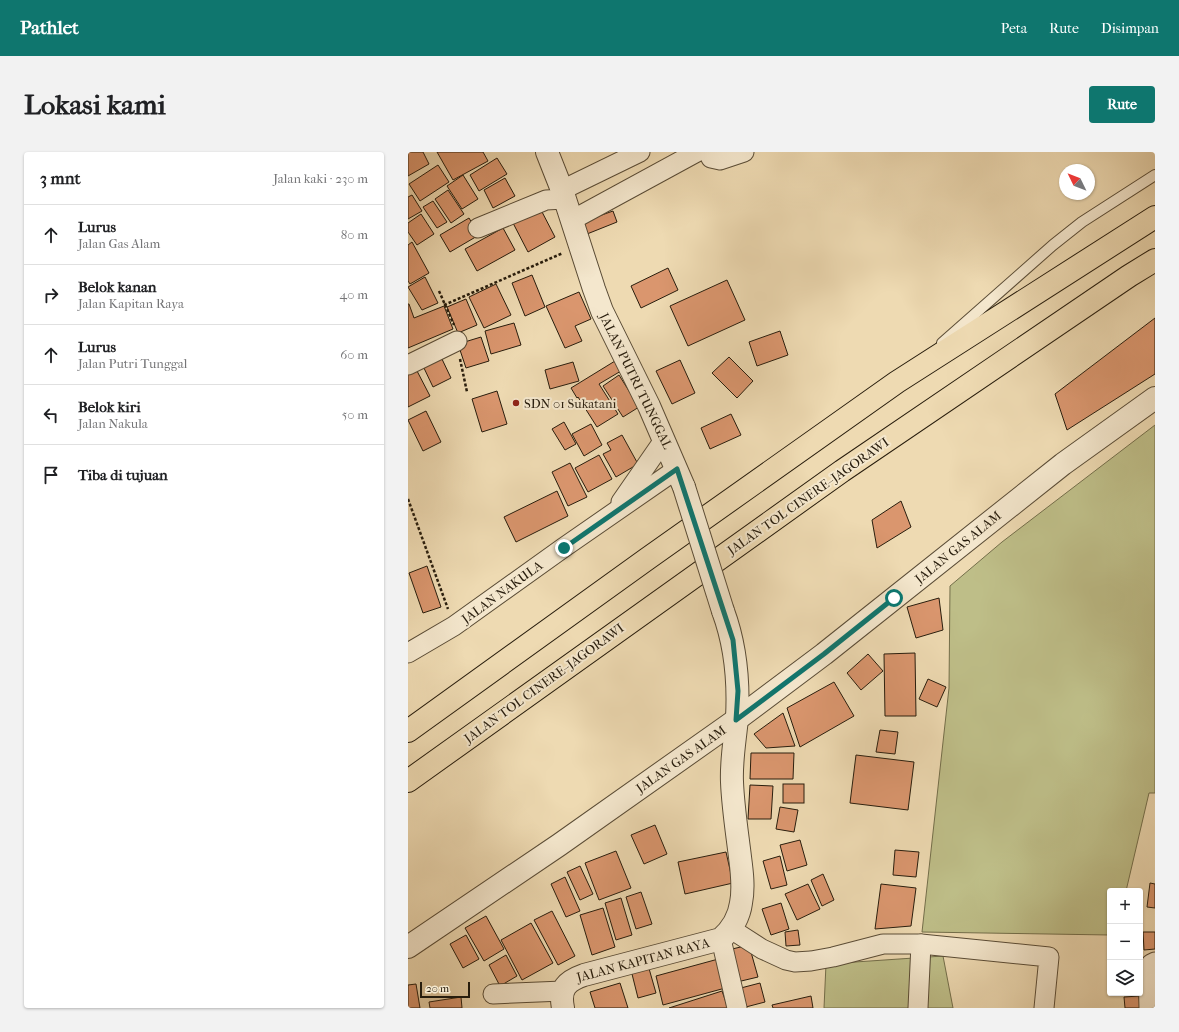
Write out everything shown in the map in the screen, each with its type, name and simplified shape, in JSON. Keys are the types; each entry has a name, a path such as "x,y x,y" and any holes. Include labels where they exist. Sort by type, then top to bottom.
{"highway":[{"path":"408,731 897,382 1155,217"},
{"name":"JALAN TOL CINERE–JAGORAWI","path":"408,781 842,471 1155,260"}],"street":[{"name":"JALAN PUTRI TUNGGAL","path":"547,152 564,194 602,310 630,365 680,478 733,640 738,691 736,720"},
{"path":"478,228 564,194 640,152"},
{"path":"572,220 698,152"},
{"path":"708,152 711,158 720,160 744,152"},
{"path":"408,365 457,341"},
{"name":"JALAN GAS ALAM","path":"408,947 559,845 736,720 824,654 1063,464 1155,398"},
{"name":"JALAN NAKULA","path":"613,513 664,440"},
{"name":"JALAN NAKULA","path":"408,653 454,626 613,513 680,478"},
{"path":"736,720 732,752 732,779 742,875 742,893 739,913 726,934 736,1008"},
{"path":"726,934 786,960 795,962 811,961 883,944 920,944 1049,957 1044,1008"},
{"name":"JALAN KAPITAN RAYA","path":"563,999 567,984 584,975 726,934"},
{"path":"918,1008 920,944"},
{"path":"1149,1008 1148,969 1151,964 1155,962"},
{"path":"493,994 563,999"}],"lane":[{"path":"897,382 1053,245 1082,222 1155,175"}],"path":[{"path":"444,305 580,245"},
{"path":"408,499 454,626"}],"green space":[{"path":"1155,425 1155,793 1149,793 1127,888 1107,888 1107,935 922,932 949,688 950,586 1002,542"},
{"path":"943,956 953,1008 824,1008 826,964"}],"building":[{"path":"408,152 423,152 429,164 408,176"},
{"path":"437,152 483,152 488,161 453,180"},
{"path":"497,158 507,174 479,191 470,175"},
{"path":"438,165 449,182 420,201 409,184"},
{"path":"463,175 478,199 462,209 447,186"},
{"path":"505,178 515,196 493,208 484,190"},
{"path":"448,190 464,214 451,223 435,199"},
{"path":"412,195 422,211 408,219 408,197"},
{"path":"433,201 447,222 437,228 423,207"},
{"path":"540,208 555,237 528,252 513,223"},
{"path":"613,211 617,222 587,234 582,222"},
{"path":"421,214 434,234 417,245 408,232 408,223"},
{"path":"469,218 479,235 450,252 440,235"},
{"path":"503,228 515,250 477,271 465,249"},
{"path":"412,242 429,273 410,284 408,281 408,245"},
{"path":"668,268 678,290 641,308 631,286"},
{"path":"532,275 545,307 525,316 512,283"},
{"path":"425,277 438,303 422,310 408,287"},
{"path":"727,280 745,320 688,346 670,306"},
{"path":"496,284 511,315 484,328 469,297"},
{"path":"579,292 591,319 575,326 582,341 565,348 546,306"},
{"path":"466,299 477,325 458,333 447,307"},
{"path":"408,304 414,318 444,306 453,329 408,348"},
{"path":"1155,318 1155,374 1067,430 1055,394"},
{"path":"514,323 521,345 491,354 485,331"},
{"path":"780,331 788,355 757,366 749,342"},
{"path":"481,337 489,361 466,368 458,344"},
{"path":"441,357 451,378 433,387 423,366"},
{"path":"729,357 753,381 737,398 712,373"},
{"path":"680,360 695,393 672,404 656,371"},
{"path":"615,361 621,371 599,384 618,414 597,427 571,388"},
{"path":"573,362 579,381 550,389 545,370"},
{"path":"416,369 430,396 408,407 408,373"},
{"path":"619,375 639,407 623,417 603,386"},
{"path":"497,391 507,424 482,432 472,399"},
{"path":"426,411 441,442 423,451 408,420"},
{"path":"731,414 741,435 710,449 701,428"},
{"path":"564,422 576,444 565,450 552,429"},
{"path":"591,424 602,445 584,456 572,434"},
{"path":"622,435 638,464 616,477 603,454 611,450 607,443"},
{"path":"599,455 612,479 588,492 575,468"},
{"path":"570,463 587,497 568,506 552,472"},
{"path":"557,491 568,516 516,542 504,517"},
{"path":"901,501 911,527 877,548 872,520"},
{"path":"427,566 441,607 423,613 409,573"},
{"path":"939,598 943,630 916,638 907,607"},
{"path":"915,653 916,716 885,716 884,654"},
{"path":"868,654 883,671 861,690 847,673"},
{"path":"928,679 946,687 937,707 919,699"},
{"path":"834,682 854,716 800,747 787,708"},
{"path":"783,713 795,746 766,748 754,734"},
{"path":"880,730 898,732 895,754 876,752"},
{"path":"751,753 794,753 793,779 750,779"},
{"path":"856,755 914,762 908,810 850,803"},
{"path":"783,784 804,784 804,803 783,803"},
{"path":"750,785 773,786 771,819 748,819"},
{"path":"780,807 798,810 794,832 776,829"},
{"path":"655,825 667,854 644,864 631,835"},
{"path":"800,840 807,865 787,871 780,845"},
{"path":"895,850 919,852 916,877 893,875"},
{"path":"616,851 631,888 599,900 585,863"},
{"path":"726,852 733,883 685,894 678,862"},
{"path":"780,856 787,885 771,889 763,861"},
{"path":"580,866 593,894 580,900 567,872"},
{"path":"823,874 834,900 822,906 811,880"},
{"path":"565,877 580,911 566,917 551,884"},
{"path":"1150,883 1155,884 1155,908 1147,907"},
{"path":"808,884 820,909 797,920 785,894"},
{"path":"881,884 916,888 911,926 875,929"},
{"path":"641,892 652,924 636,929 626,897"},
{"path":"621,898 632,935 616,940 605,903"},
{"path":"781,903 789,929 771,935 762,909"},
{"path":"603,908 615,947 592,955 580,915"},
{"path":"552,911 575,956 558,965 534,920"},
{"path":"486,916 504,949 484,961 465,928"},
{"path":"531,923 553,963 522,980 501,940"},
{"path":"798,930 800,945 786,946 785,932"},
{"path":"1143,932 1155,932 1155,949 1144,950"},
{"path":"466,935 479,959 463,968 450,944"},
{"path":"749,945 758,977 737,982 728,950"},
{"path":"506,955 517,976 500,986 489,965"},
{"path":"722,958 729,987 663,1005 656,976"},
{"path":"648,965 656,993 638,998 631,970"},
{"path":"620,983 628,1008 595,1008 590,992"},
{"path":"760,983 765,1002 742,1008 737,989"},
{"path":"416,984 420,1008 408,1008 408,985"},
{"path":"722,991 728,1008 669,1008"},
{"path":"811,996 813,1008 773,1008 772,1005"},
{"path":"1139,996 1140,1008 1125,1008 1124,997"},
{"path":"461,997 462,1008 430,1008 429,1002"}],"place":[{"name":"SDN 01 Sukatani","path":"516,403"}],"route":[{"path":"564,548 677,469 733,640 738,691 736,720 824,654 894,598"}]}
